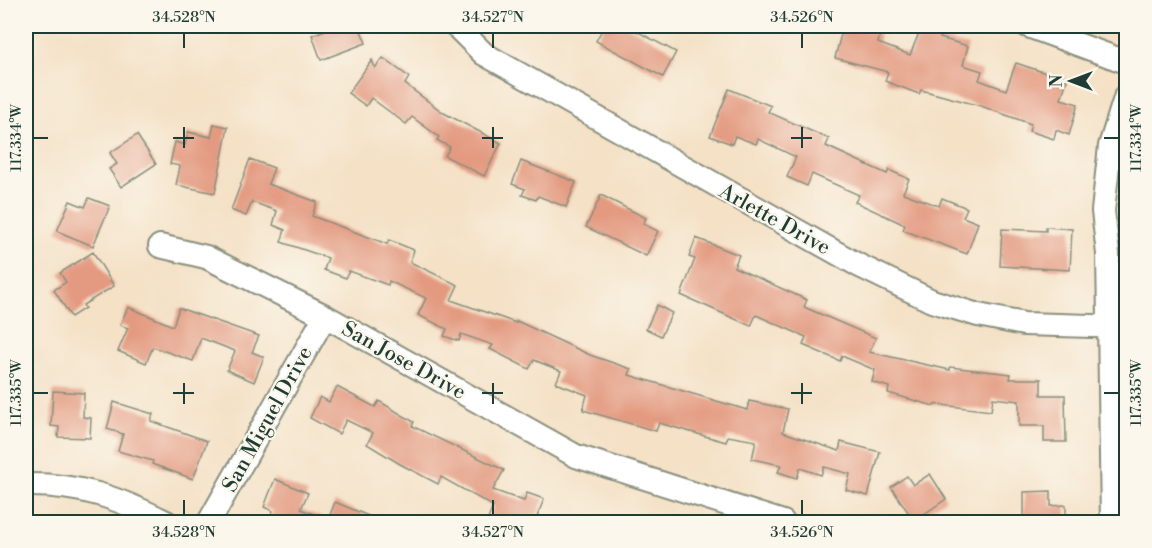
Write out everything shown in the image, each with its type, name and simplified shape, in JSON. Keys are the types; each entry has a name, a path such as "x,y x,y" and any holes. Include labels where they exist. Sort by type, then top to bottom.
{"street":[{"name":"Arlette Drive","path":"456,26 484,54 858,266 932,301 978,315 1024,324 1118,327"},
{"path":"1028,26 1126,62"},
{"path":"1112,522 1118,327 1103,211 1110,146 1126,95"},
{"name":"San Jose Drive","path":"160,246 206,257 325,316 576,456 783,522"},
{"name":"San Miguel Drive","path":"209,522 325,316"},
{"path":"26,484 89,490 125,501 166,522"}],"building":[{"path":"323,26 359,26 366,43 321,60 312,35 325,30"},
{"path":"604,26 627,26 676,52 663,77 596,41"},
{"path":"843,26 865,26 864,30 880,34 878,43 910,55 921,28 941,36 940,38 968,46 963,65 982,71 979,80 1006,90 1016,63 1067,80 1061,99 1078,104 1069,135 1056,130 1054,139 1029,131 1031,124 981,106 921,90 919,94 885,81 888,72 835,58"},
{"path":"383,58 409,77 405,84 444,113 501,143 484,176 445,156 450,147 437,140 439,137 412,117 406,124 371,98 366,106 348,93 372,60 375,68"},
{"path":"729,89 771,106 768,112 829,139 826,146 887,174 889,170 909,179 903,193 939,206 942,198 967,208 963,217 978,223 967,254 903,230 905,225 855,202 859,195 812,174 807,186 787,177 796,157 758,139 756,144 735,136 732,144 710,136"},
{"path":"214,124 228,127 215,193 176,185 180,166 170,164 175,142 185,145 188,132 211,137"},
{"path":"137,135 156,164 121,187 109,169 117,164 110,153"},
{"path":"250,159 274,168 268,184 317,202 312,216 387,244 389,240 414,250 410,262 458,285 451,300 516,323 517,321 590,355 631,369 629,375 747,410 749,401 788,409 783,432 839,451 841,442 880,452 868,496 846,490 850,474 824,467 821,475 800,468 797,478 778,472 781,465 752,459 756,441 728,436 726,442 659,423 656,431 583,410 587,395 556,383 561,371 534,360 529,369 490,349 493,345 461,334 459,341 444,336 447,329 418,315 426,298 389,281 388,285 349,271 346,278 324,270 328,258 281,242 285,230 273,225 277,211 252,202 246,216 231,210"},
{"path":"521,161 576,182 566,207 538,196 536,200 522,195 525,189 512,184"},
{"path":"601,195 646,218 643,224 658,231 646,256 586,227"},
{"path":"89,198 110,206 93,246 57,231 70,201 85,207"},
{"path":"1046,227 1072,229 1070,270 1000,266 1002,229 1046,231"},
{"path":"696,238 739,255 734,267 807,300 804,307 876,338 869,352 950,370 950,367 1011,374 1010,379 1041,379 1041,395 1065,395 1066,442 1044,442 1044,426 1019,426 1019,401 993,398 991,411 934,404 934,406 888,393 889,387 872,382 875,370 842,356 840,361 803,345 806,337 756,315 751,326 681,295 695,259 689,257"},
{"path":"93,252 114,286 83,305 85,308 71,317 54,290 66,282 60,273"},
{"path":"657,305 672,313 661,336 646,329"},
{"path":"128,307 173,326 179,308 259,336 252,352 264,357 254,382 227,370 235,351 201,338 193,361 153,347 146,363 118,351 128,328 120,325"},
{"path":"337,387 375,407 379,401 414,422 412,426 504,470 493,490 524,501 527,493 544,499 535,522 487,522 493,506 441,477 438,484 367,444 373,433 346,420 339,434 310,418 320,397 329,402"},
{"path":"53,391 84,393 83,417 91,418 90,438 58,437 59,427 51,426"},
{"path":"114,402 153,414 151,421 207,441 193,479 152,464 153,461 118,451 123,434 107,429"},
{"path":"930,474 946,499 914,521 891,487 907,476 913,485"},
{"path":"275,479 308,493 301,509 328,520 335,502 383,522 268,522 273,511 264,507"},
{"path":"1051,491 1051,506 1066,505 1066,522 1024,522 1024,492"}]}
